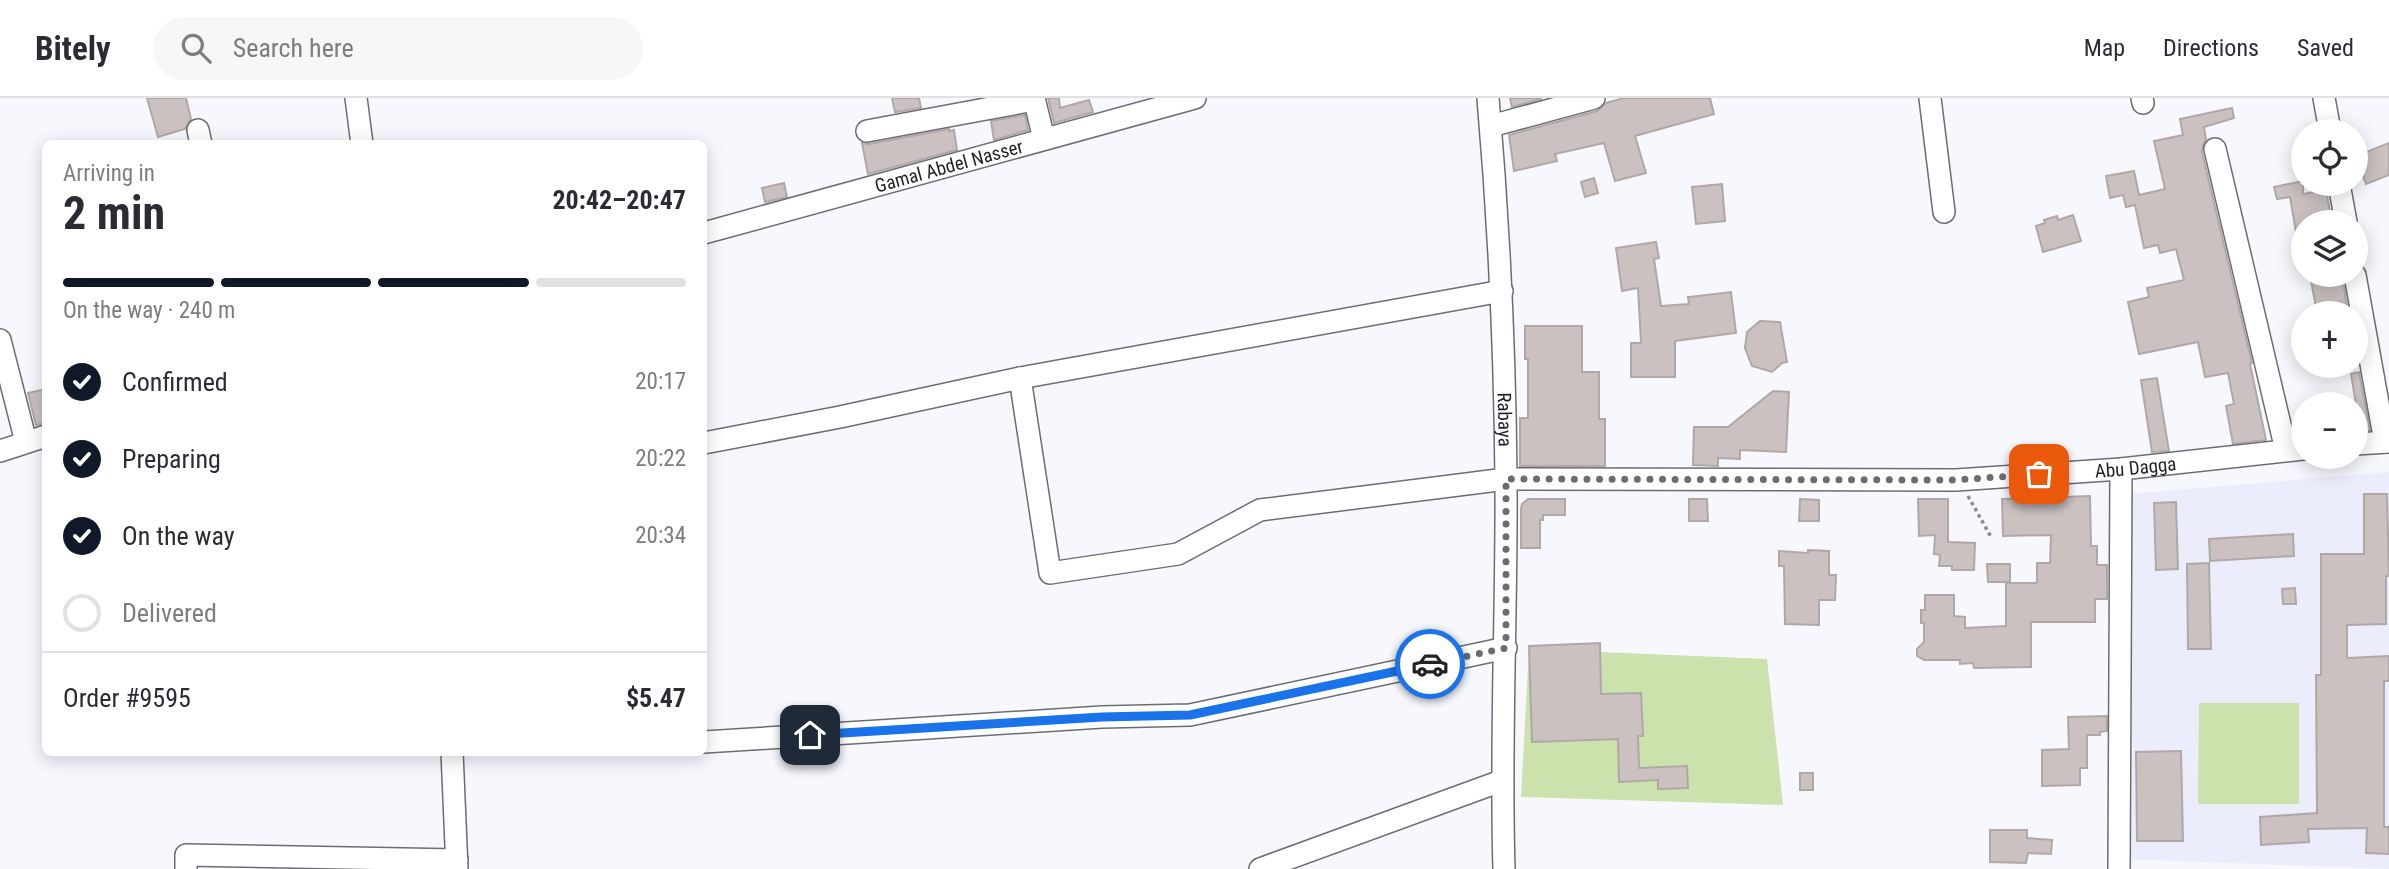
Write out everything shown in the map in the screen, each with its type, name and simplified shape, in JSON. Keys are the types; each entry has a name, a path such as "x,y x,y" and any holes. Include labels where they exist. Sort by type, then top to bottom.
{"street":[{"path":"356,98 361,140"},
{"name":"Gamal Abdel Nasser","path":"707,232 1195,98"},
{"name":"Rabaya","path":"1488,98 1502,291 1506,479 1506,648 1501,781 1504,869"},
{"path":"1491,126 1594,98"},
{"path":"1930,98 1944,212"},
{"path":"2324,98 2328,119"},
{"path":"867,131 1034,99 1044,139"},
{"path":"2215,149 2291,438"},
{"path":"2357,287 2387,442 2368,443"},
{"path":"707,442 841,417 1020,378 1502,291"},
{"path":"0,340 36,439 0,451"},
{"name":"Abu Dagga","path":"1020,378 1050,573 1178,554 1259,510 1506,479 1956,480 2121,469 2291,449"},
{"path":"2119,869 2121,469"},
{"path":"707,742 1102,717 1190,715 1506,648"},
{"path":"186,869 186,855 457,864 452,756"},
{"path":"1259,869 1501,781"}],"path":[{"path":"1956,480 1991,537"}],"shaded area":[{"path":"2389,472 2389,869 2120,859 2126,494"}],"green space":[{"path":"1529,649 1767,659 1783,805 1521,797"},
{"path":"2199,703 2299,703 2299,804 2198,804"}],"building":[{"path":"147,98 186,98 191,119 185,129 158,137"},
{"path":"892,98 919,98 921,108 895,112"},
{"path":"1048,98 1059,98 1060,108 1089,100 1093,112 1054,123"},
{"path":"1510,98 1541,98 1541,99 1512,107"},
{"path":"1624,98 1710,98 1714,114 1635,136 1646,173 1615,181 1604,143 1555,154 1557,161 1514,171 1509,135 1597,111 1606,103"},
{"path":"2232,108 2234,118 2204,127 2206,139 2202,152 2252,363 2250,364 2266,440 2233,444 2226,406 2234,404 2228,373 2205,377 2198,342 2139,354 2128,302 2149,297 2147,288 2184,280 2176,249 2160,253 2158,245 2144,248 2135,205 2126,207 2123,195 2110,198 2106,176 2134,171 2139,195 2165,189 2154,141 2183,135 2180,119"},
{"path":"1025,115 1028,130 994,140 991,121"},
{"path":"954,130 957,150 868,174 862,143"},
{"path":"2389,143 2389,175 2368,183 2368,151"},
{"path":"1594,178 1598,193 1585,197 1581,182"},
{"path":"784,183 787,197 765,202 762,188"},
{"path":"2291,183 2291,196 2327,196 2330,210 2292,210 2290,197 2277,199 2274,187"},
{"path":"1722,184 1725,221 1696,224 1692,187"},
{"path":"2073,215 2081,241 2043,252 2036,226 2057,216 2058,220"},
{"path":"1656,242 1659,258 1654,259 1661,306 1689,304 1688,297 1731,292 1736,333 1675,341 1675,377 1631,377 1631,343 1641,343 1638,288 1622,291 1616,248"},
{"path":"2312,287 2344,287 2346,301 2315,301"},
{"path":"1760,321 1780,322 1787,362 1772,372 1752,366 1745,348 1747,332"},
{"path":"1525,326 1582,326 1582,372 1599,372 1599,419 1605,419 1605,466 1520,466 1520,418 1528,418"},
{"path":"2157,378 2169,451 2152,452 2141,380"},
{"path":"2352,378 2360,378 2363,392 2354,392"},
{"path":"42,390 42,424 36,425 28,393"},
{"path":"1773,391 1789,392 1786,452 1740,450 1740,459 1718,458 1718,466 1693,465 1694,427 1728,427"},
{"path":"2364,494 2387,494 2389,576 2386,576 2386,624 2347,625 2347,658 2389,656 2389,681 2384,681 2384,827 2389,827 2389,854 2366,853 2367,828 2308,829 2309,842 2261,845 2260,817 2317,813 2316,675 2321,675 2321,554 2364,554"},
{"path":"2090,496 2091,546 2097,546 2097,565 2107,565 2107,599 2095,599 2095,622 2031,622 2031,667 1974,668 1973,663 1960,664 1960,660 1924,660 1917,656 1917,649 1924,642 1921,610 1925,610 1925,595 1954,595 1954,616 1965,617 1965,628 2006,626 2006,583 2037,583 2037,563 2050,563 2051,535 2003,536 2002,499"},
{"path":"1528,499 1565,499 1565,515 1543,515 1543,520 1540,520 1540,548 1521,548 1521,509"},
{"path":"1689,499 1707,499 1708,521 1689,521"},
{"path":"1800,499 1819,500 1819,521 1799,521"},
{"path":"1918,499 1948,499 1948,542 1975,543 1974,570 1952,570 1952,566 1939,566 1940,555 1934,554 1935,535 1919,536"},
{"path":"2176,502 2178,569 2156,570 2154,503"},
{"path":"2293,534 2294,556 2210,561 2209,539"},
{"path":"1808,550 1829,551 1829,575 1836,575 1835,600 1819,600 1819,625 1785,624 1784,566 1779,566 1779,551 1808,553"},
{"path":"2209,563 2211,649 2188,649 2187,564"},
{"path":"1987,564 2010,564 2010,582 1988,582"},
{"path":"2295,588 2296,604 2283,604 2282,589"},
{"path":"1600,643 1601,694 1641,693 1643,736 1638,736 1639,768 1687,766 1688,788 1658,789 1658,780 1619,782 1618,739 1532,742 1529,646"},
{"path":"2107,716 2107,731 2100,732 2100,735 2087,735 2087,768 2080,768 2080,785 2042,786 2042,750 2069,749 2068,717"},
{"path":"2181,751 2183,841 2137,841 2136,752"},
{"path":"1800,773 1813,773 1813,790 1800,790"},
{"path":"1990,830 2027,830 2027,838 2052,840 2051,854 2028,853 2026,863 1990,862"}],"way so far":[{"path":"1430,664 1506,648 1506,479 1956,480 2039,474"}],"route":[{"path":"810,735 1102,717 1190,715 1430,664"}]}
